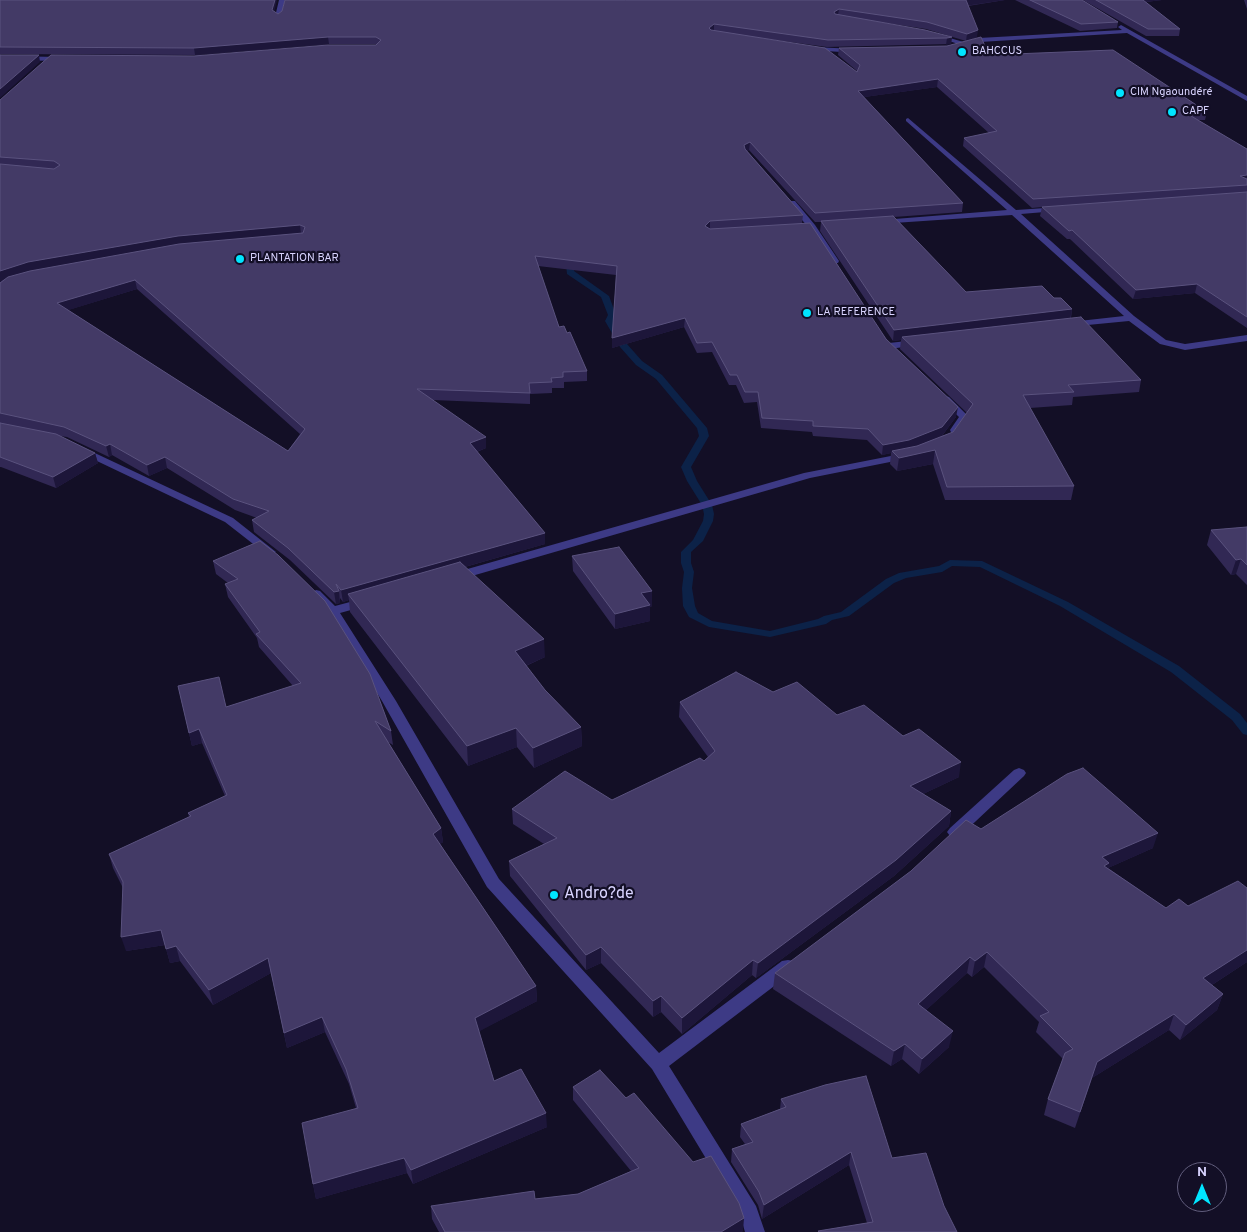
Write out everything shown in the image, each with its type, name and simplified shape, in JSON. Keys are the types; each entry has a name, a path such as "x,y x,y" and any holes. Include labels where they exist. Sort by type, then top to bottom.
{"street":[{"path":"278,17 282,0"},
{"path":"1114,22 1247,100"},
{"path":"946,49 967,45 979,40 1129,31"},
{"path":"926,33 967,45"},
{"path":"808,48 827,51 864,51"},
{"path":"827,51 834,57"},
{"path":"0,58 69,59"},
{"path":"44,65 50,59"},
{"path":"908,120 1014,212 1131,318 1163,342 1185,347 1247,338"},
{"path":"787,198 812,227 838,267"},
{"path":"870,222 1063,209"},
{"path":"1063,326 1131,318"},
{"path":"890,346 928,342"},
{"path":"937,391 964,417 950,435"},
{"path":"71,445 229,520 284,564"},
{"path":"447,579 808,475 920,452"},
{"path":"306,584 333,611 389,701 492,883 658,1064 749,1212 755,1232"},
{"path":"333,611 381,597"},
{"path":"945,841 1019,773"},
{"path":"658,1064 799,958"}],"building":[{"path":"0,0 275,0 272,10 278,14 282,11 285,0 966,0 978,30 967,34 927,22 839,9 834,12 835,14 925,30 952,37 947,38 828,40 714,24 709,28 711,30 825,48 857,72 860,65 839,48 947,46 981,37 989,55 1113,50 1207,112 1186,113 1247,149 1247,175 1240,176 1247,179 1247,185 1033,199 964,138 997,131 938,79 858,91 963,203 815,213 750,142 744,145 745,149 803,215 710,221 705,226 710,229 810,223 886,339 958,407 942,427 909,440 883,445 868,429 813,426 813,421 762,418 758,392 745,392 737,375 730,375 712,342 697,343 685,318 612,338 617,266 535,256 559,327 564,326 567,333 570,332 587,371 563,372 563,377 551,378 552,382 529,383 530,393 417,389 486,437 470,443 545,533 341,590 336,584 339,591 334,592 288,548 252,520 269,511 233,499 165,457 147,465 110,444 106,446 64,427 0,413 0,283 8,277 30,271 179,244 303,233 305,227 300,225 178,236 28,262 0,271 0,164 54,169 60,165 54,161 0,157 0,100 51,55 194,56 328,45 376,45 381,40 376,37 328,37 194,48 0,47","holes":["135,280 305,429 288,451 57,303"]},
{"path":"1030,0 1082,0 1118,22 1081,24"},
{"path":"1096,0 1143,0 1180,29 1148,29"},
{"path":"0,55 39,55 0,89"},
{"path":"1247,192 1247,317 1197,284 1136,290 1072,230 1069,231 1042,207"},
{"path":"893,216 966,292 1042,286 1054,298 1061,298 1072,309 894,330 821,221"},
{"path":"1081,317 1141,380 1068,385 1074,392 1023,395 1074,486 947,487 935,450 899,458 892,451 917,446 953,432 973,404 902,337"},
{"path":"0,423 56,434 95,453 53,477 0,457"},
{"path":"1247,527 1247,565 1241,559 1236,560 1211,530"},
{"path":"260,541 278,555 325,601 370,674 391,731 375,721 441,828 433,834 536,986 475,1018 494,1081 521,1069 546,1113 411,1170 404,1158 313,1184 302,1123 358,1108 346,1069 322,1017 284,1033 268,958 209,990 176,946 166,949 161,930 121,937 123,882 109,854 191,816 188,813 227,795 199,729 189,733 178,686 219,677 226,707 301,683 256,634 260,632 225,584 238,579 213,561"},
{"path":"619,547 652,591 641,593 650,605 615,614 572,556"},
{"path":"460,562 544,639 515,651 545,690 581,727 533,748 516,728 467,746 348,594"},
{"path":"736,672 773,692 797,682 837,715 864,705 903,736 919,729 961,762 910,786 951,811 896,860 758,963 753,960 682,1018 661,996 653,1001 601,947 586,955 509,861 557,838 512,809 565,771 612,800 700,758 704,761 715,751 680,702"},
{"path":"1083,768 1158,833 1102,857 1109,863 1104,866 1166,908 1179,899 1188,906 1238,881 1247,888 1247,950 1203,978 1223,994 1186,1025 1174,1014 1097,1062 1080,1112 1048,1099 1065,1053 1073,1049 1040,1016 1049,1012 987,952 975,961 970,957 918,1004 953,1031 922,1059 905,1044 894,1051 775,973 911,871 966,820 981,829 1067,774"},
{"path":"600,1070 626,1098 634,1093 693,1162 711,1156 739,1203 744,1218 721,1232 445,1232 431,1206 534,1191 535,1199 578,1194 639,1168 573,1087"},
{"path":"866,1076 892,1158 926,1153 944,1206 957,1232 819,1232 873,1222 851,1152 764,1205 759,1192 732,1149 753,1142 741,1124 786,1107 781,1099 825,1085"}],"waterway":[{"path":"568,255 570,272 605,296 612,315 609,321 623,345 639,363 659,377 702,428 704,436 686,467 692,481 707,505 709,514 708,521 698,541 686,552 686,563 689,572 687,588 689,606 693,615 709,624 770,634 822,622 828,618 845,614 890,581 903,575 942,569 950,563 982,564 1064,604 1175,669 1236,717 1247,731"}],"place":[{"name":"BAHCCUS","path":"962,52"},
{"name":"CIM Ngaoundéré","path":"1120,93"},
{"name":"CAPF","path":"1172,112"},
{"name":"PLANTATION BAR","path":"240,259"},
{"name":"LA REFERENCE","path":"807,313"},
{"name":"Andro?de","path":"554,895"}]}
